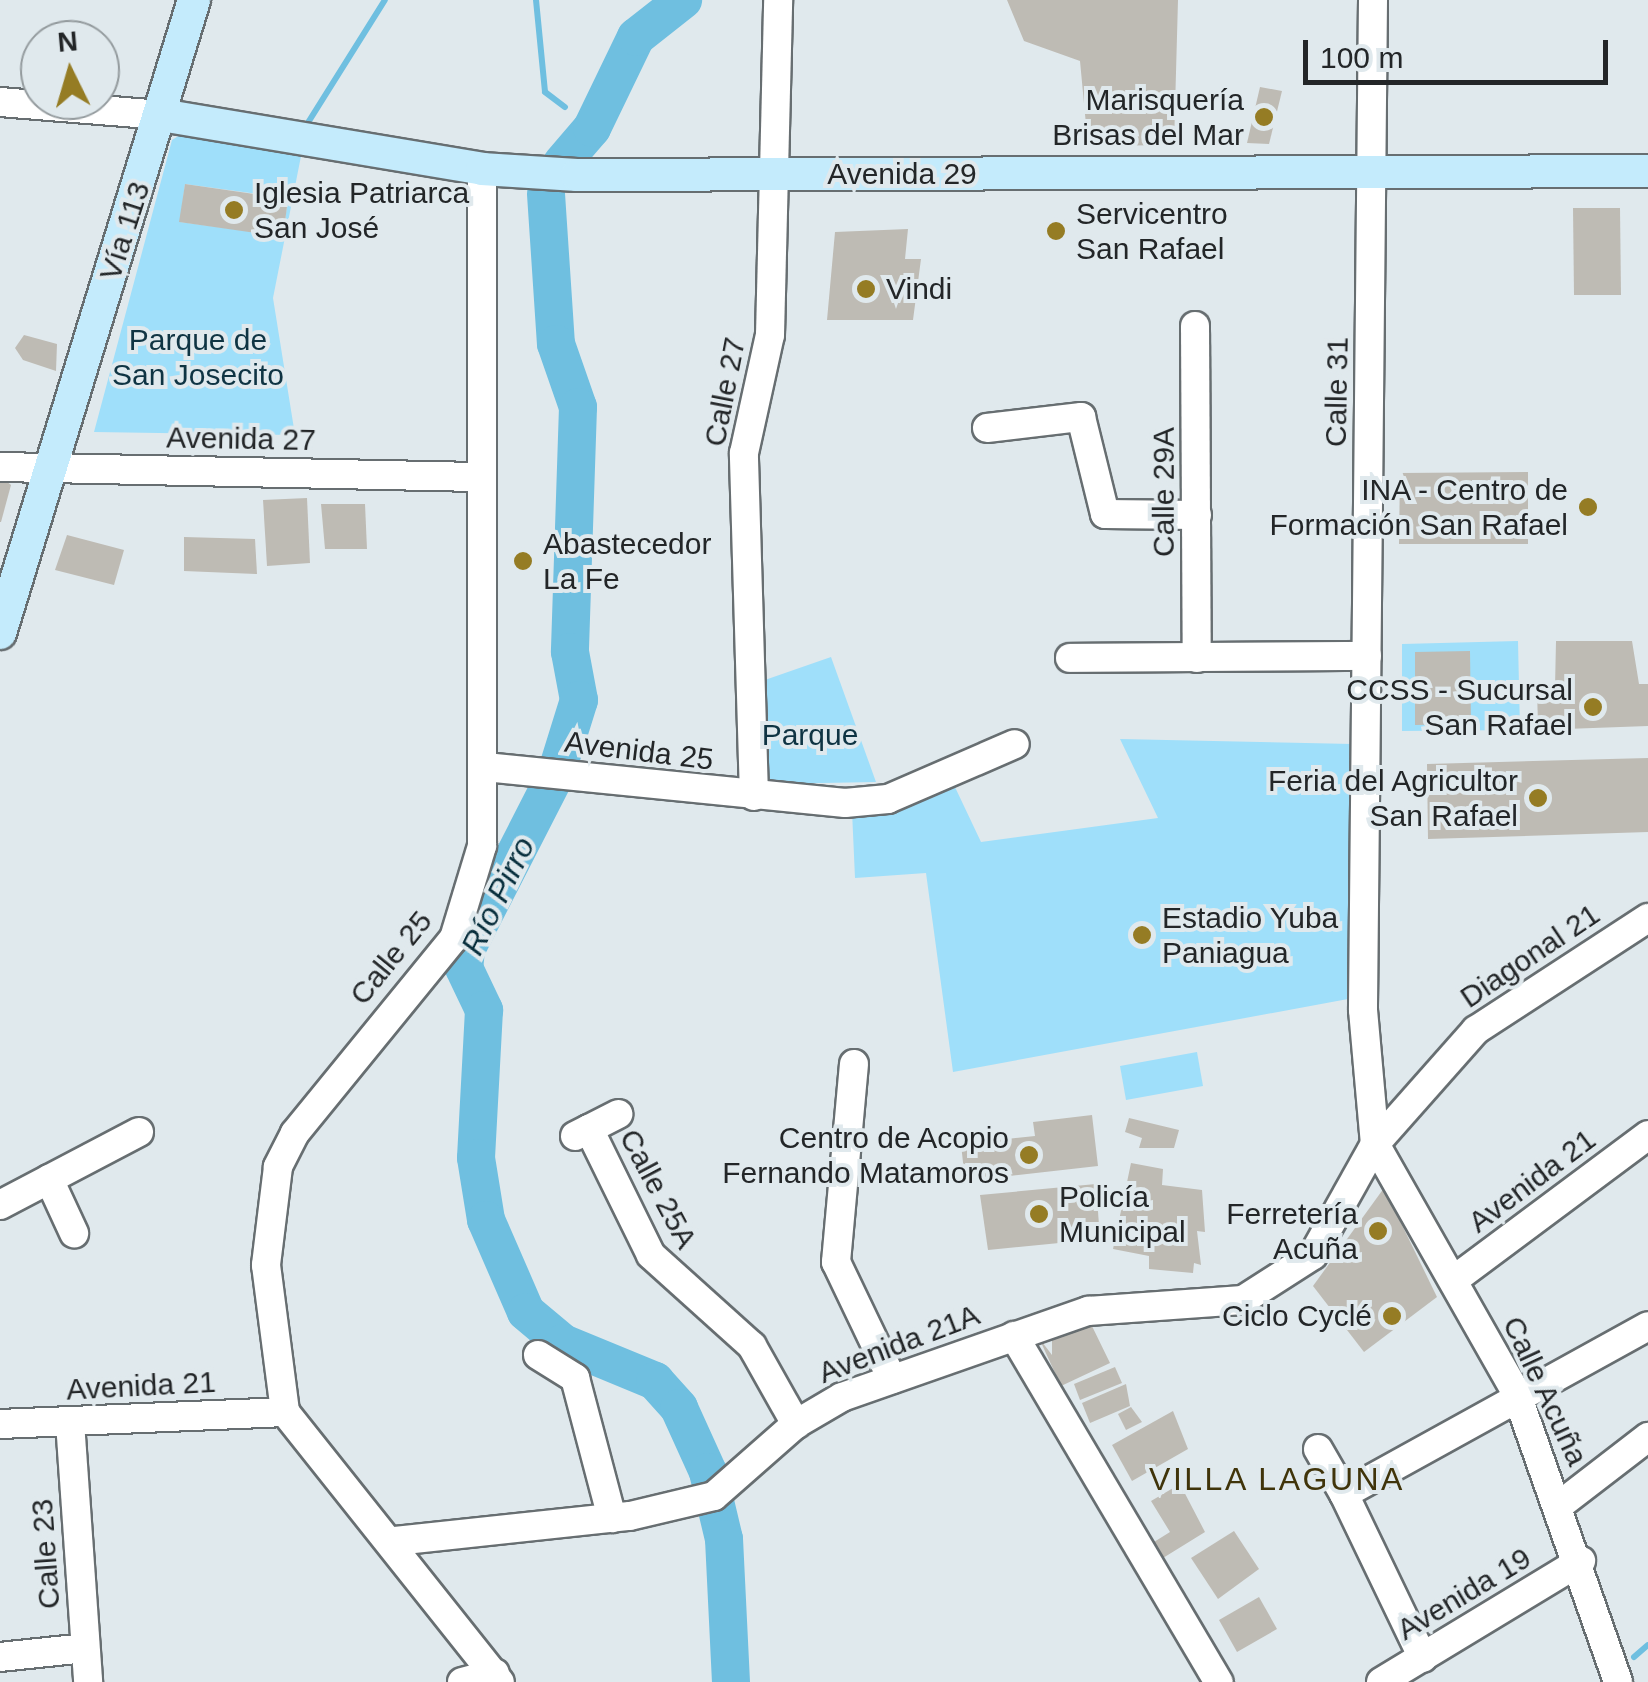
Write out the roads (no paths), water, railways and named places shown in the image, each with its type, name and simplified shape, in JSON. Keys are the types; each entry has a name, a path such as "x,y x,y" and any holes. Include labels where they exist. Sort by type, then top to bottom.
{"main road":[{"name":"Vía 113","path":"0,634 194,0"},
{"name":"Avenida 29","path":"161,115 482,169 776,175 1648,171"}],"street":[{"name":"Calle 27","path":"754,796 744,453 770,335 778,0"},
{"name":"Calle 31","path":"1372,0 1364,1010 1375,1144"},
{"path":"0,102 161,115"},
{"name":"Calle 25","path":"285,1412 266,1265 278,1166 319,1097 454,938 482,846 482,169"},
{"name":"Calle 29A","path":"1195,326 1197,658"},
{"path":"987,428 1082,417 1105,514 1197,515"},
{"name":"Avenida 27","path":"0,467 480,477"},
{"path":"1070,658 1366,656"},
{"name":"Avenida 25","path":"485,767 754,796 888,798 1015,744"},
{"name":"Diagonal 21","path":"1375,1144 1476,1030 1648,918"},
{"path":"854,1064 836,1262 892,1380"},
{"name":"Calle 25A","path":"618,1114 582,1133 651,1255 752,1346 796,1424"},
{"path":"0,1205 139,1132"},
{"name":"Avenida 21","path":"1454,1278 1648,1135"},
{"name":"Calle Acuña","path":"1375,1144 1516,1392 1561,1504 1618,1682"},
{"name":"Avenida 21A","path":"395,1540 612,1518 714,1496 796,1424 892,1380 1106,1307 1235,1302 1292,1274 1332,1229 1375,1144"},
{"path":"50,1179 74,1234"},
{"path":"1344,1494 1516,1392 1587,1366 1648,1326"},
{"path":"1014,1336 1218,1682"},
{"path":"538,1355 575,1378 612,1518"},
{"path":"285,1412 395,1540 498,1678"},
{"name":"Avenida 21","path":"0,1424 285,1412"},
{"name":"Calle 23","path":"70,1422 88,1682"},
{"path":"1561,1504 1648,1437"},
{"path":"1318,1449 1344,1494 1423,1658"},
{"name":"Avenida 19","path":"1381,1682 1581,1561"},
{"path":"0,1656 85,1648"},
{"path":"462,1682 498,1678"}],"waterway":[{"path":"304,129 385,0"},
{"path":"536,0 545,92 565,107"},
{"name":"Río Pirro","path":"562,163 592,128 636,37 683,0"},
{"path":"579,128 583,141"},
{"name":"Río Pirro","path":"546,194 556,344 578,407 570,652 579,700 556,774 466,950 464,968 484,1010 476,1158 486,1220 526,1312 563,1343 655,1381 679,1408 708,1472 724,1539 731,1682"},
{"path":"1634,1657 1648,1645"}],"place":[{"name":"Marisquería Brisas del Mar","path":"1264,117"},
{"name":"Iglesia Patriarca San José","path":"234,210"},
{"name":"Servicentro San Rafael","path":"1056,231"},
{"name":"Vindi","path":"866,289"},
{"name":"INA - Centro de Formación San Rafael","path":"1588,507"},
{"name":"Abastecedor La Fe","path":"523,561"},
{"name":"CCSS - Sucursal San Rafael","path":"1593,707"},
{"name":"Feria del Agricultor San Rafael","path":"1538,798"},
{"name":"Estadio Yuba Paniagua","path":"1142,935"},
{"name":"Centro de Acopio Fernando Matamoros","path":"1029,1155"},
{"name":"Policía Municipal","path":"1039,1214"},
{"name":"Ferretería Acuña","path":"1378,1231"},
{"name":"Ciclo Cyclé","path":"1392,1316"}],"district":[{"name":"VILLA LAGUNA","path":"1277,1479"}],"park label":[{"name":"Parque de San Josecito","path":"198,357"},
{"name":"Parque","path":"810,735"}]}
